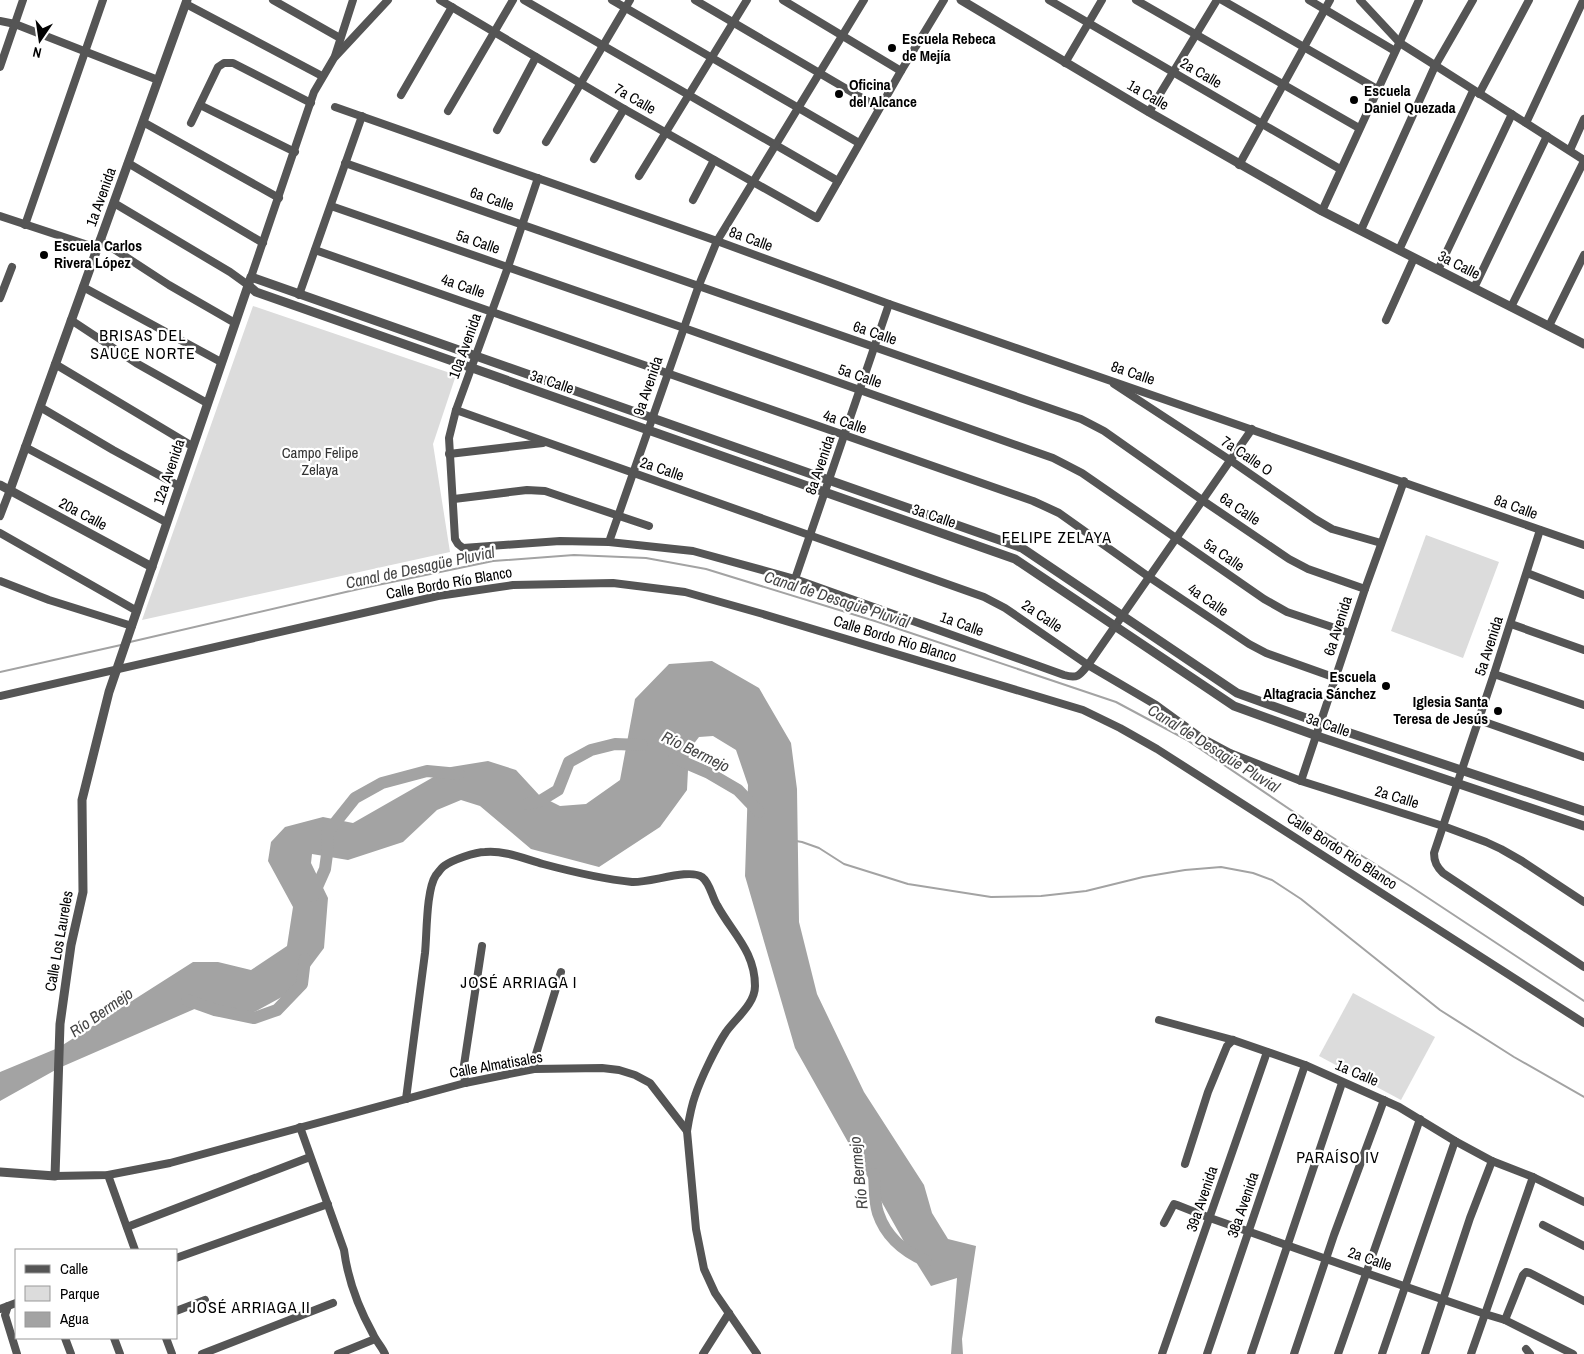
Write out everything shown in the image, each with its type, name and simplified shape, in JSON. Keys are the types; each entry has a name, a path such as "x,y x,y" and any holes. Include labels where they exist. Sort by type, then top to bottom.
{"street":[{"path":"0,67 23,0"},
{"path":"25,225 103,0"},
{"path":"273,0 340,38"},
{"path":"334,58 353,0"},
{"path":"334,58 388,0"},
{"name":"7a Calle","path":"440,0 624,109 817,218 838,181"},
{"path":"448,111 513,0"},
{"path":"524,0 838,181 879,108 944,0"},
{"path":"612,0 859,143"},
{"path":"546,142 630,0"},
{"path":"695,0 879,108"},
{"path":"639,176 747,0"},
{"path":"783,0 901,71"},
{"name":"9a Avenida","path":"609,542 667,373 717,241 864,0"},
{"name":"1a Calle","path":"962,0 1239,165 1322,211"},
{"name":"2a Calle","path":"1049,0 1340,169"},
{"path":"1065,63 1102,0"},
{"path":"1136,0 1360,128"},
{"path":"1149,112 1217,0"},
{"path":"1222,0 1377,89"},
{"path":"1309,0 1396,52"},
{"path":"1239,165 1330,0"},
{"path":"1360,0 1400,43 1584,160 1512,307"},
{"path":"1322,211 1377,89 1396,52 1418,0"},
{"path":"1361,230 1435,66 1473,0"},
{"path":"1399,250 1476,93 1529,0"},
{"path":"187,2 322,76"},
{"name":"1a Avenida","path":"0,516 187,2"},
{"path":"1526,123 1581,2"},
{"path":"401,95 452,7"},
{"path":"0,21 15,24 158,80"},
{"path":"497,130 536,57"},
{"name":"12a Avenida","path":"118,668 166,522 311,102 322,76 334,58"},
{"path":"191,123 218,67 228,62 311,102"},
{"path":"200,105 295,152"},
{"name":"8a Calle","path":"335,107 717,241 890,304 1584,545"},
{"path":"594,159 624,109"},
{"path":"1438,270 1512,114"},
{"path":"299,294 362,116"},
{"path":"1570,150 1584,119"},
{"path":"143,122 279,198"},
{"path":"1474,288 1547,136"},
{"path":"693,200 714,160"},
{"path":"128,163 263,243"},
{"name":"6a Calle","path":"345,163 1080,419 1104,431 1289,559 1308,569 1365,589"},
{"name":"10a Avenida","path":"538,178 456,410 449,438 455,539 463,548 560,541 609,542"},
{"path":"114,203 230,272 249,281"},
{"name":"5a Calle","path":"331,206 1054,458 1082,473 1264,599 1287,612 1350,633"},
{"name":"3a Calle","path":"1322,211 1584,343"},
{"path":"0,216 25,225 99,244 235,324"},
{"name":"4a Calle","path":"315,250 1033,501 1058,513 1249,644 1266,653 1336,678"},
{"path":"1549,326 1584,255"},
{"path":"1386,320 1414,258"},
{"path":"0,298 12,267"},
{"name":"3a Calle","path":"249,281 299,294 1022,548 1237,693 1320,723 1584,811"},
{"name":"3a Calle","path":"249,281 256,292 1015,559 1234,706 1316,736 1584,826"},
{"path":"83,287 221,362"},
{"name":"8a Avenida","path":"795,579 890,304"},
{"path":"71,320 136,364 207,403"},
{"path":"55,364 192,446"},
{"name":"7a Calle O","path":"1104,378 1230,460 1315,519 1332,529 1381,543"},
{"path":"40,407 113,450 180,486"},
{"name":"2a Calle","path":"456,410 984,597 1005,608 1088,664 1156,705 1200,737 1230,753 1301,781 1443,826 1501,849 1584,902"},
{"path":"1088,664 1252,429"},
{"path":"449,454 544,442"},
{"path":"25,447 166,522"},
{"name":"6a Avenida","path":"1301,781 1365,589 1404,481"},
{"name":"20a Calle","path":"0,485 152,567"},
{"path":"454,499 528,490 545,491 649,526"},
{"name":"5a Avenida","path":"1443,826 1511,624 1540,530"},
{"path":"0,533 137,611"},
{"path":"609,542 693,551 795,579"},
{"path":"1527,574 1584,595"},
{"name":"1a Calle","path":"795,579 1070,677 1076,677 1088,664"},
{"path":"0,581 49,600 132,626"},
{"name":"Calle Bordo Río Blanco","path":"0,696 438,596 513,585 613,583 685,592 1082,710 1113,724 1158,749 1584,1023"},
{"path":"1511,624 1584,650"},
{"name":"Calle Los Laureles","path":"55,1176 60,1024 71,945 83,892 82,800 109,692 118,668"},
{"path":"1494,674 1584,705"},
{"path":"1479,720 1584,757"},
{"path":"1443,826 1434,853 1434,859 1438,868 1584,967"},
{"path":"406,1099 425,952 430,895 435,877 444,866 469,855 485,852 504,854 581,874 618,880 640,882 688,874 703,877 708,884 715,903 740,938 753,965 755,988 746,1009 727,1032 695,1096 687,1131 696,1229 704,1269 715,1293 758,1354"},
{"path":"465,1083 464,1065 482,946"},
{"path":"534,1069 536,1054 561,972"},
{"name":"1a Calle","path":"1159,1020 1233,1040 1304,1065 1384,1100 1492,1161 1533,1177"},
{"path":"1184,1164 1208,1092 1227,1046 1233,1040"},
{"name":"39a Avenida","path":"1162,1354 1267,1052"},
{"name":"38a Avenida","path":"1207,1354 1304,1065"},
{"name":"Calle Almatisales","path":"55,1176 108,1175 170,1163 465,1083 534,1069 602,1068 619,1070 635,1075 650,1083 687,1131"},
{"path":"1251,1354 1342,1083"},
{"path":"1294,1354 1326,1258 1384,1100"},
{"path":"1338,1354 1420,1119"},
{"path":"300,1127 344,1250 346,1269 353,1293 359,1309 385,1354"},
{"path":"1382,1354 1455,1141"},
{"path":"127,1228 310,1157"},
{"path":"1425,1354 1470,1218 1492,1161"},
{"path":"0,1172 55,1176"},
{"path":"108,1175 135,1249"},
{"path":"1471,1354 1533,1177 1584,1202"},
{"path":"178,1257 328,1204"},
{"name":"2a Calle","path":"1164,1223 1174,1204 1366,1273 1506,1320 1573,1354"},
{"path":"1543,1224 1584,1246"},
{"path":"1506,1320 1526,1272 1530,1272 1584,1301"},
{"path":"178,1310 205,1300"},
{"path":"202,1354 333,1303"},
{"path":"4,1308 17,1354"},
{"path":"703,1354 729,1313"},
{"path":"65,1339 70,1354"},
{"path":"114,1339 120,1354"},
{"path":"166,1339 172,1354"},
{"path":"338,1354 375,1339"}],"green space":[{"name":"Campo Felipe Zelaya","path":"253,306 456,375 433,444 450,552 142,620"},
{"path":"1426,535 1499,562 1463,658 1391,631"},
{"path":"1353,993 1435,1037 1401,1100 1319,1056"}],"water":[{"path":"712,661 759,688 791,743 797,789 799,922 817,994 864,1092 924,1185 932,1213 948,1239 976,1246 962,1339 963,1354 951,1354 957,1278 931,1286 795,1048 745,876 748,785 736,750 713,736 699,737 689,750 687,790 660,827 599,867 531,849 480,806 461,800 437,810 403,842 348,860 312,854 311,863 328,898 324,948 291,992 247,1016 206,1004 59,1068 0,1101 0,1072 58,1048 193,962 218,962 251,970 287,946 293,907 268,861 271,842 285,827 323,817 353,823 451,767 488,761 516,770 540,796 560,806 586,804 620,780 635,699 669,664"}],"waterway":[{"name":"Canal de Desagüe Pluvial","path":"130,642 363,588 493,561 574,555 646,558 706,569 878,622 1116,702 1187,740 1316,827 1410,886 1584,1001"},
{"name":"Canal de Desagüe Pluvial","path":"0,672 121,645"},
{"name":"Río Bermejo","path":"528,804 540,801 558,790 569,762 591,750 615,744 642,745"},
{"name":"Río Bermejo","path":"674,758 709,773 738,790 759,812"},
{"name":"Río Bermejo","path":"313,896 325,869 328,847 327,833 355,798 382,783 427,771 459,774"},
{"path":"796,841 819,848 844,864 908,884 991,897 1041,896 1086,891 1143,877 1185,870 1221,867 1253,873 1272,880 1301,899 1440,1010 1514,1057 1584,1097"},
{"name":"Río Bermejo","path":"187,1000 215,1010 254,1018 277,1010 302,984 305,959"},
{"name":"Río Bermejo","path":"874,1174 875,1199 881,1222 896,1242 910,1253 926,1261"}],"place":[{"name":"Escuela Rebeca de Mejía","path":"892,48"},
{"name":"Oficina del Alcance","path":"839,94"},
{"name":"Escuela Daniel Quezada","path":"1354,100"},
{"name":"Escuela Carlos Rivera López","path":"44,255"},
{"name":"Escuela Altagracia Sánchez","path":"1386,686"},
{"name":"Iglesia Santa Teresa de Jesús","path":"1498,711"}],"district":[{"name":"BRISAS DEL SAUCE NORTE","path":"143,344"},
{"name":"FELIPE ZELAYA","path":"1057,537"},
{"name":"JOSÉ ARRIAGA I","path":"519,982"},
{"name":"PARAÍSO IV","path":"1338,1157"},
{"name":"JOSÉ ARRIAGA II","path":"250,1307"}]}
